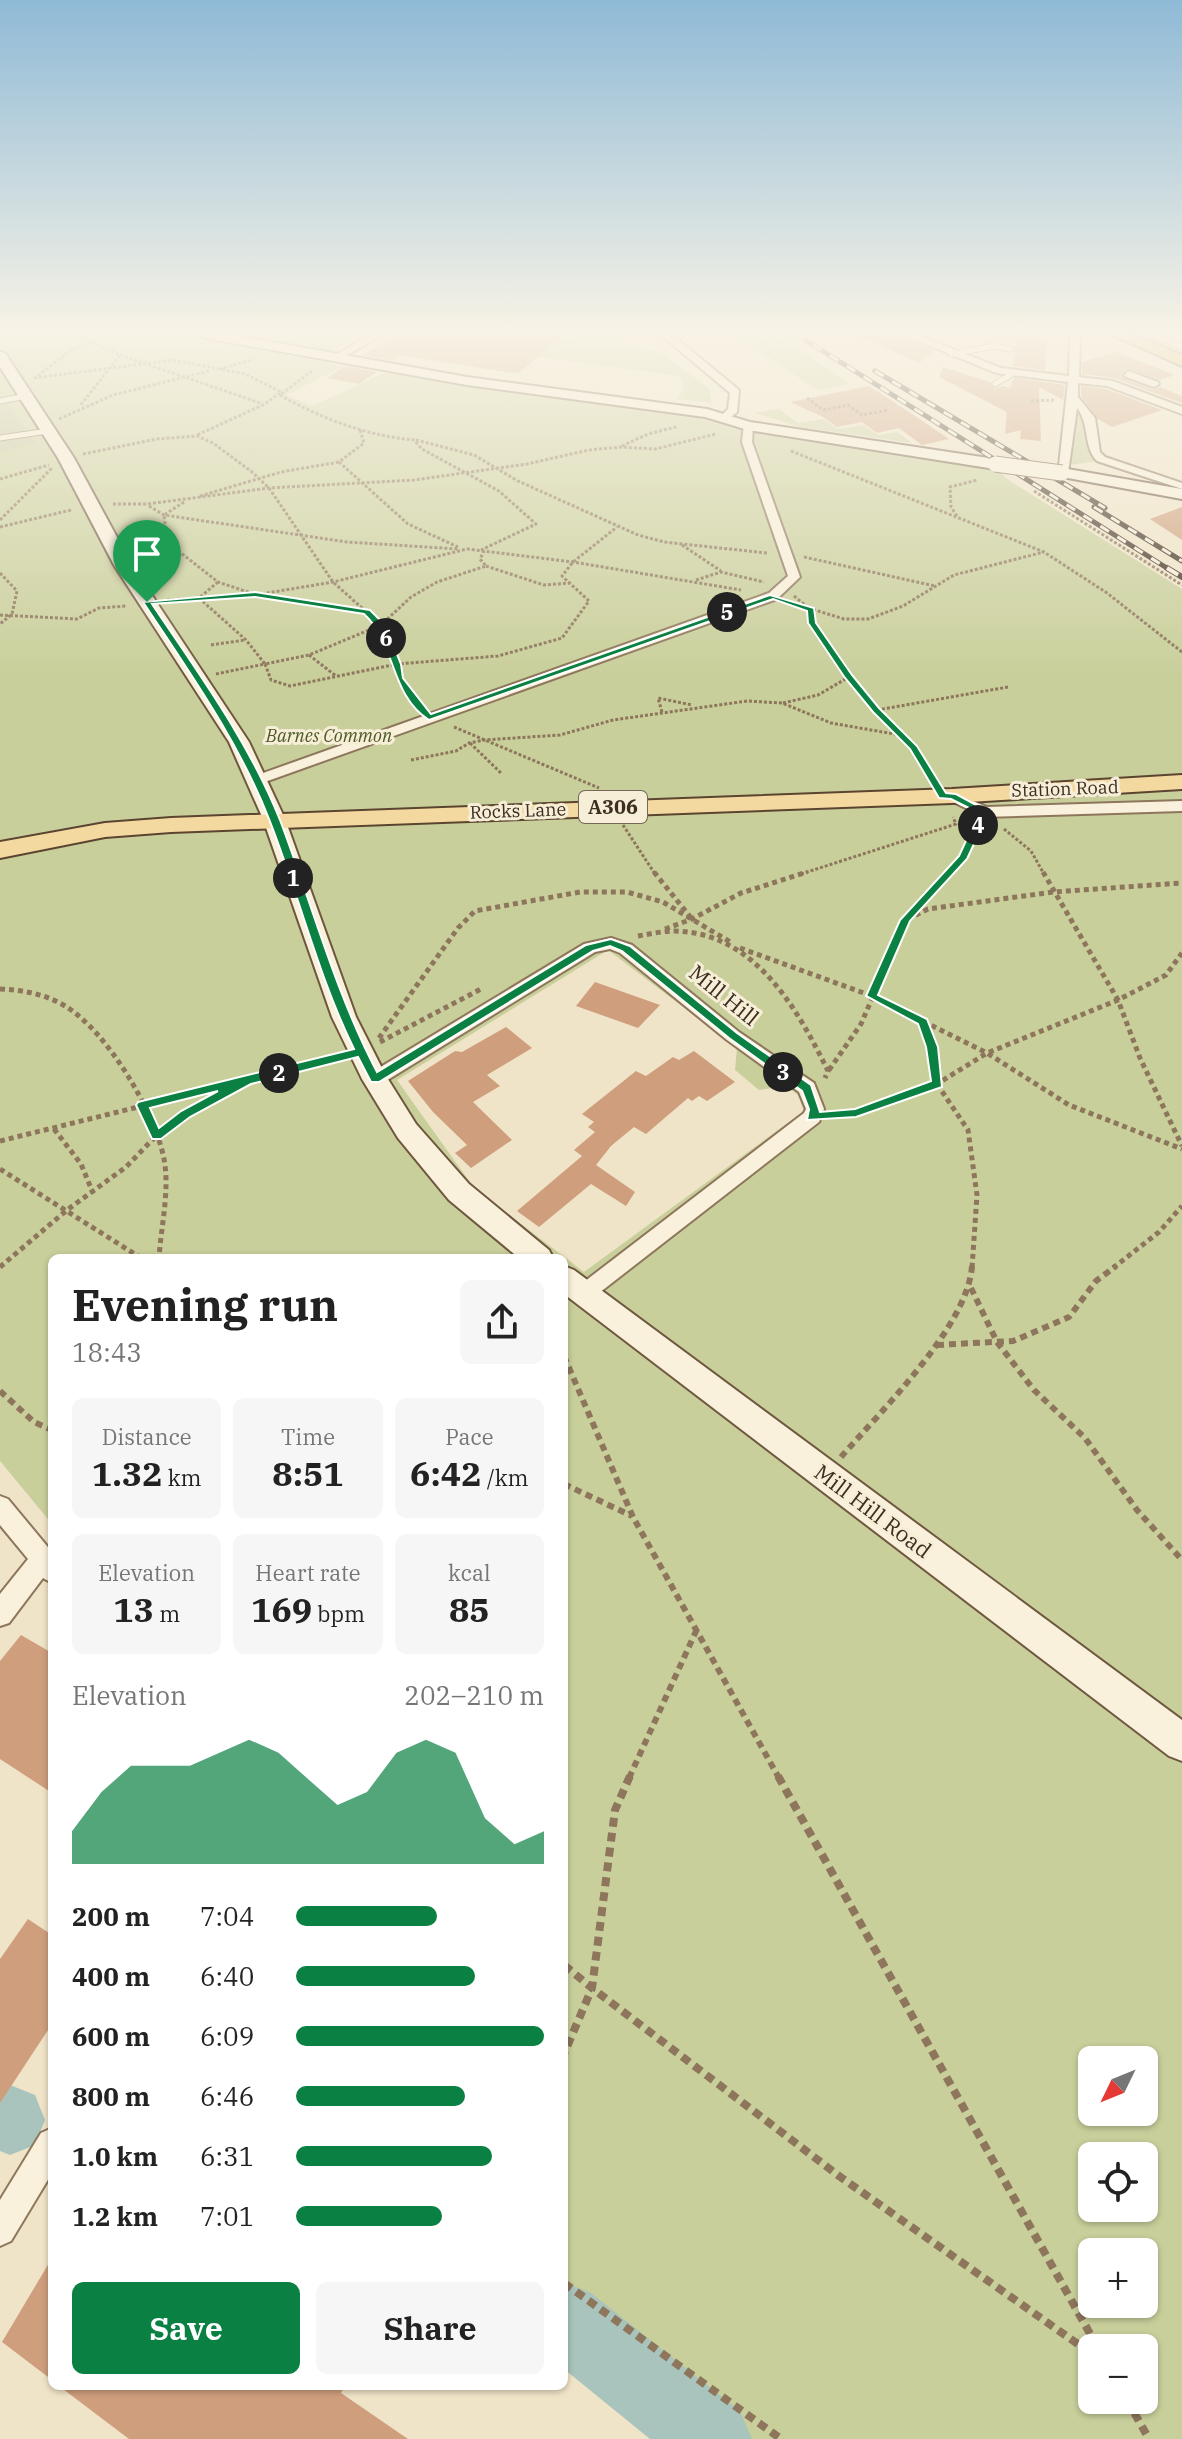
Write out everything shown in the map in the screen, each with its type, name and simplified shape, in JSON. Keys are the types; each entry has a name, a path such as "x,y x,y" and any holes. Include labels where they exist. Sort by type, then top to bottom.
{"main road":[{"path":"58,448 147,602 239,742 274,819 344,1017 375,1079 407,1131 459,1192 534,1254"},
{"path":"876,448 1181,490"},
{"name":"Rocks Lane","path":"0,850 105,830 274,819 948,796 1182,782"},
{"name":"Mill Hill Road","path":"574,1286 1182,1743"}],"street":[{"path":"257,780 773,596 794,577 753,448"},
{"path":"1062,473 1064,448"},
{"path":"1094,448 1101,459 1181,490"},
{"name":"Station Road","path":"948,796 984,812 1182,806"},
{"name":"Mill Hill","path":"375,1079 590,948 611,943 626,949 663,976 733,1036 807,1088 812,1109"},
{"path":"574,1286 812,1109"},
{"path":"0,1507 47,1566 0,1614"},
{"path":"0,2230 48,2151"}],"path":[{"path":"219,448 269,488 333,582 381,625 397,664 399,678 429,718"},
{"path":"164,515 187,500 258,477 339,462 358,448"},
{"path":"421,448 499,491 536,524 482,551 480,559 486,566 544,585 570,583"},
{"path":"445,448 474,455 638,535 680,544 787,556 936,586"},
{"path":"0,527 123,502 147,504 269,488 363,485 497,468 616,448"},
{"path":"635,448 658,448"},
{"path":"790,448 1044,552 1107,593 1182,652"},
{"path":"0,479 57,462 0,520"},
{"path":"339,462 403,520 436,542 773,596 844,619 868,619 903,606 954,575 1044,552"},
{"path":"959,518 951,507 950,487 978,480"},
{"path":"1022,483 1182,585"},
{"path":"147,504 164,515 305,537 366,545 467,549"},
{"path":"164,515 167,542 218,582 255,595 367,612"},
{"path":"199,598 246,640 265,664 271,680 290,686 397,664 498,656 562,638 589,601 562,576 573,562 617,527"},
{"path":"680,544 721,572"},
{"path":"0,615 77,619 99,608 255,595 333,582 467,549"},
{"path":"199,678 309,655 381,625 411,597 437,582 486,566"},
{"path":"0,573 17,591 12,614 0,624"},
{"path":"199,598 218,582"},
{"path":"634,937 692,919 741,893 956,824 948,796 901,735 849,677 812,623 811,610"},
{"path":"211,645 246,640"},
{"path":"309,655 336,676"},
{"path":"411,760 456,751 469,743 560,735 613,720 697,706 747,701 782,703 818,695 849,677"},
{"path":"876,710 1008,687"},
{"path":"662,712 658,698 697,706"},
{"path":"782,703 831,723 901,735"},
{"path":"469,743 502,774"},
{"path":"1182,953 1166,975 1118,1000 987,1053 937,1084 856,1113 812,1109 828,1071 861,1024 906,920 963,857 984,812 1031,851 1118,1000 1140,1058 1182,1147"},
{"path":"906,920 928,909 1053,892 1182,883"},
{"path":"489,985 374,1045 458,928 475,911 580,892 627,892 663,902 738,947 783,989 805,1021 828,1071"},
{"path":"664,929 738,947 872,996 987,1053 1069,1105 1182,1147"},
{"path":"0,989 31,990 71,1010 111,1052 142,1105 165,1161 159,1254"},
{"path":"825,1475 936,1345 971,1287 977,1195 968,1130 937,1084 932,1047 923,1022"},
{"path":"0,1141 361,1052"},
{"path":"0,1266 67,1210 126,1167 156,1136 186,1114 247,1080"},
{"path":"54,1129 81,1164 93,1193"},
{"path":"0,1169 135,1254"},
{"path":"936,1345 1013,1341 1069,1317 1096,1281 1159,1232 1182,1206"},
{"path":"971,1287 997,1342 1034,1390 1085,1438 1137,1510 1182,1560"},
{"path":"568,1365 633,1517 1090,2334"},
{"path":"0,1391 34,1422 48,1428"},
{"path":"568,1486 633,1517"},
{"path":"568,2045 592,1988 615,1810 697,1629"},
{"path":"568,1968 679,2057 922,2239 1078,2345"},
{"path":"568,2286 781,2439"},
{"path":"1135,2414 1149,2439"}],"green space":[{"name":"Barnes Common","path":"0,448 870,448 997,469 1007,479 1182,589 1182,2439 743,2439 568,2305 568,1260 584,1272 804,1111 798,1095 786,1086 759,1090 735,1070 737,1048 608,950 397,1080 474,1188 560,1254 48,1254 48,1519 0,1461"},
{"path":"1071,448 1089,448 1100,461 1069,465"}],"building":[{"path":"1182,507 1182,540 1150,519"},
{"path":"595,982 660,1005 638,1028 576,1006"},
{"path":"506,1027 532,1048 487,1075 500,1086 473,1102 512,1140 471,1168 455,1153 467,1145 433,1112 408,1081 455,1051 462,1052"},
{"path":"694,1051 735,1082 707,1101 699,1096 692,1101 688,1098 646,1134 634,1127 611,1146 596,1165 635,1192 626,1206 591,1184 539,1227 517,1211 582,1156 574,1150 595,1132 588,1127 594,1122 582,1114 636,1071 646,1076 673,1057 679,1060"},
{"path":"21,1635 48,1651 48,1790 0,1759 0,1661"},
{"path":"28,1919 48,1932 48,2030 0,2103 0,1959"},
{"path":"48,2265 48,2377 2,2342"},
{"path":"64,2390 342,2390 341,2393 408,2439 129,2439"}],"waterway":[{"path":"0,2116 10,2120"},
{"path":"568,2323 712,2439"}],"railway":[{"path":"976,448 1170,570"},
{"path":"1004,448 1105,508"},
{"path":"1094,507 1182,561"},
{"path":"1167,568 1182,577"}],"route":[{"path":"147,602 239,742 274,819 316,943 361,1052 247,1080 186,1114 156,1136 142,1105 361,1052 375,1079 421,1048 590,948 611,943 626,949 663,976 733,1036 807,1088 815,1109 812,1117 856,1113 937,1084 932,1047 923,1022 872,996 906,920 963,857 984,812 952,796 943,796 914,748 849,677 812,623 811,610 773,596 429,718 399,678 397,664 381,625 367,612 255,595 147,602"}]}
